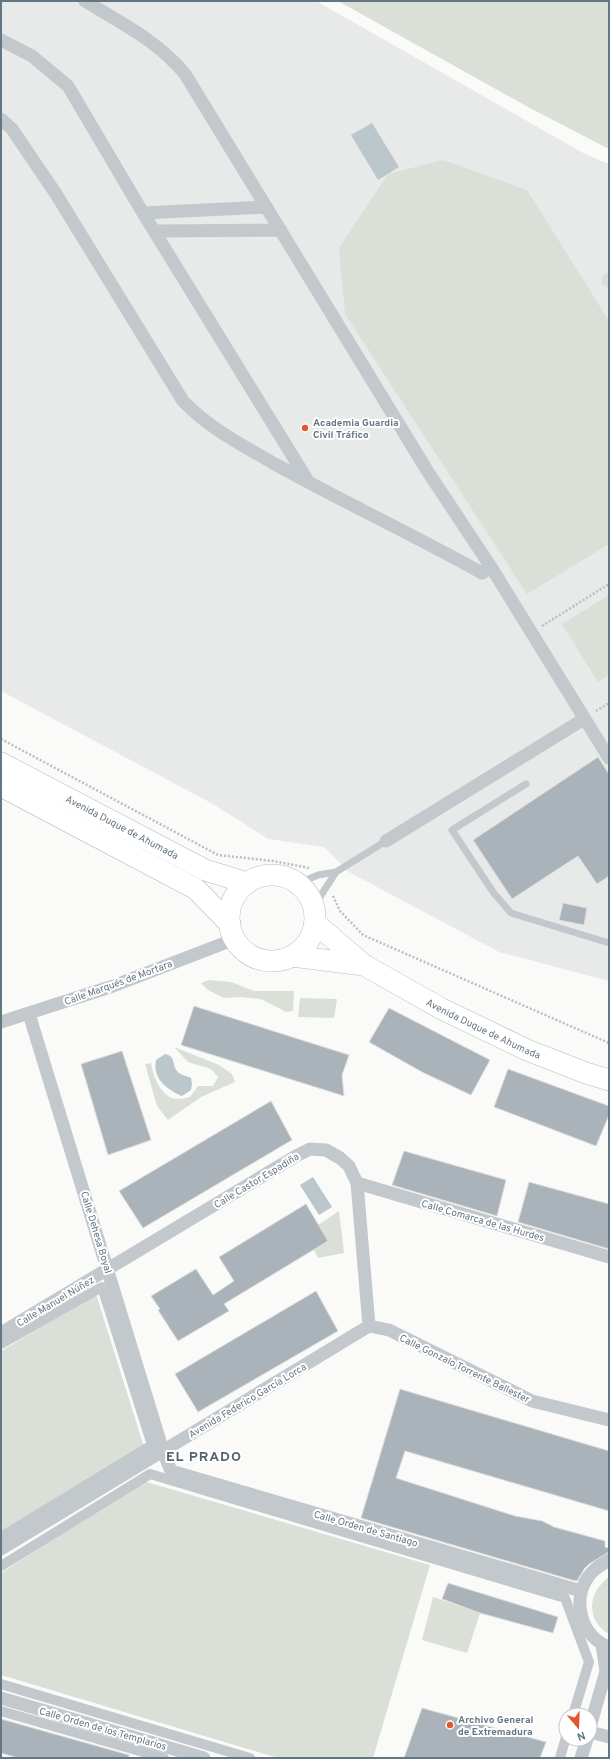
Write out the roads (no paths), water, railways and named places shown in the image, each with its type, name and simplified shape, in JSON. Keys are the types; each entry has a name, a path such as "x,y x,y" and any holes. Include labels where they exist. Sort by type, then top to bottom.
{"main road":[{"name":"Avenida Duque de Ahumada","path":"1,763 205,870 247,883"},
{"name":"Avenida Duque de Ahumada","path":"1,786 196,889 232,931"},
{"path":"277,875 292,879 297,884 306,891 315,914 311,937 304,948 292,956 276,961 262,960 245,952 232,931 231,907 237,893 247,883 262,876 277,875"},
{"name":"Avenida Duque de Ahumada","path":"315,914 364,966 442,1009 527,1050 586,1073 609,1080"},
{"name":"Avenida Duque de Ahumada","path":"292,956 364,966"}],"street":[{"path":"85,1 153,42 172,58 185,74 428,472 491,567 609,758"},
{"path":"1,40 32,56 68,86 154,232 309,483"},
{"path":"1,119 12,129 56,194 183,401 198,416 218,431 309,483 482,573 491,567"},
{"path":"143,213 267,207"},
{"path":"154,232 281,230"},
{"path":"386,841 584,719"},
{"name":"Calle Marqués de Mortara","path":"1,1022 113,986 232,931"},
{"name":"Calle Dehesa Boyal","path":"29,1014 163,1451"},
{"name":"Calle Castor Espadiña","path":"108,1269 296,1156 310,1149 326,1150 340,1158 349,1166 357,1183 369,1326"},
{"name":"Calle Comarca de las Hurdes","path":"357,1183 609,1257"},
{"name":"Calle Manuel Núñez","path":"1,1333 108,1269"},
{"path":"1,1344 102,1287 152,1445 1,1537"},
{"name":"Calle Gonzalo Torrente Ballester","path":"369,1326 389,1330 532,1401 609,1420"},
{"name":"Avenida Federico García Lorca","path":"1,1548 369,1326"},
{"name":"Calle Orden de Santiago","path":"163,1451 171,1471 581,1591"},
{"path":"1,1566 150,1474 565,1598 590,1662 576,1707"},
{"path":"596,1707 608,1670 605,1646 590,1634 582,1621 579,1606 581,1591 587,1578 597,1567 609,1560"},
{"path":"1,1684 250,1758"},
{"name":"Calle Orden de los Templarios","path":"1,1698 204,1758"},
{"path":"1,1711 164,1758"},
{"path":"598,1734 609,1737"},
{"path":"560,1758 563,1747"},
{"path":"581,1758 584,1747"}],"lane":[{"path":"526,784 452,830 493,892 511,913 609,943"},
{"path":"297,884 318,875 336,872 386,841"},
{"path":"315,914 327,886 336,872"}],"place":[{"name":"Academia Guardia Civil Tráfico","path":"305,428"},
{"name":"Archivo General de Extremadura","path":"450,1725"}],"district":[{"name":"EL PRADO","path":"204,1456"}]}
